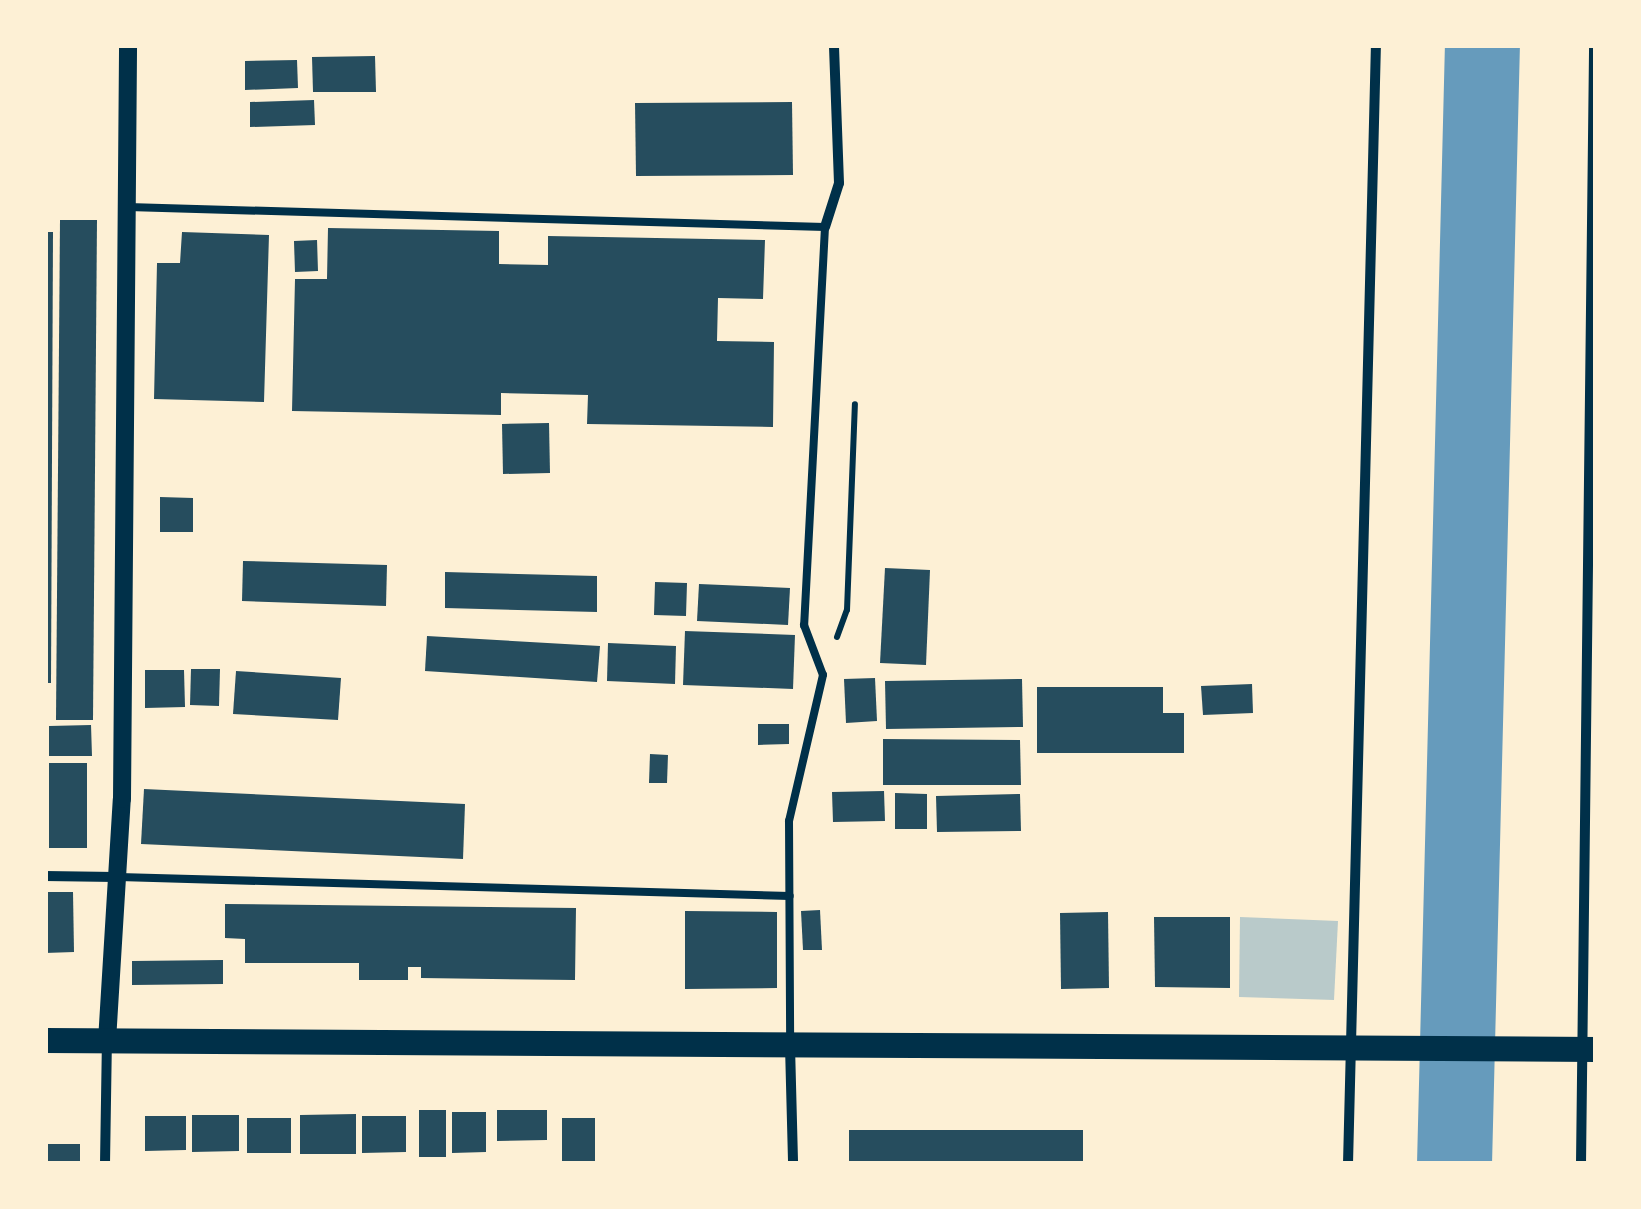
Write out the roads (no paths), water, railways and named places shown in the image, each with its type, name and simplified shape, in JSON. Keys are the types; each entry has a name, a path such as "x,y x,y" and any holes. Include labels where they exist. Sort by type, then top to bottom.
{"main road":[{"path":"45,1040 1582,1049"}],"street":[{"path":"105,1164 128,207 128,45"},
{"path":"825,226 839,183 834,45"},
{"path":"1348,1164 1364,716 1376,45"},
{"path":"1581,1164 1594,45"},
{"path":"45,876 114,877"},
{"path":"790,1045 793,1164"}],"lane":[{"path":"128,207 825,226 804,624 823,676 790,821 790,1045"},
{"path":"114,877 790,896"}],"waterway":[{"path":"1454,1164 1482,45"}]}
